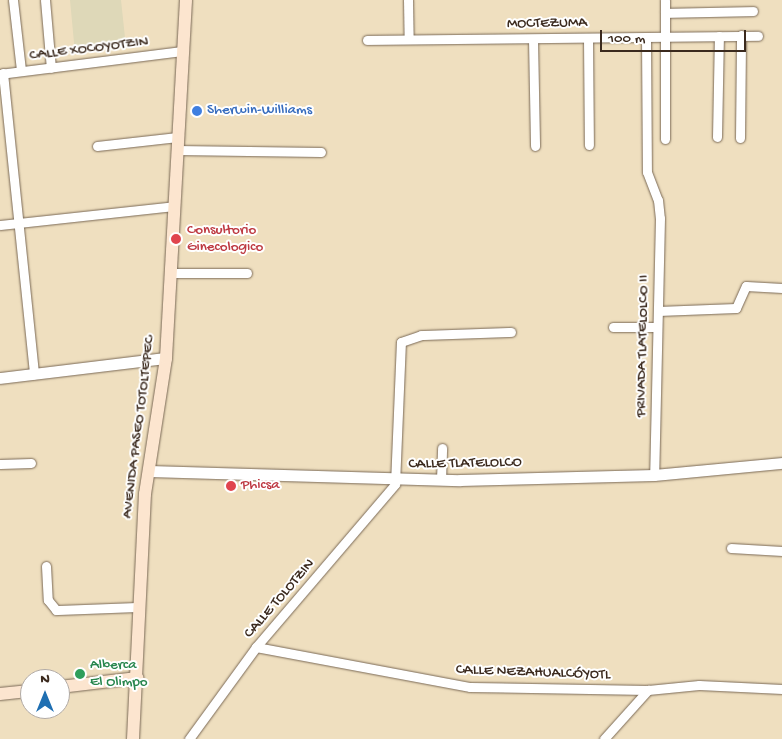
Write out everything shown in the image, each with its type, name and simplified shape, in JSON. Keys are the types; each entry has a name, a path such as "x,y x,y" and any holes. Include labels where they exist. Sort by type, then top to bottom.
{"main road":[{"name":"AVENIDA PASEO TOTOLTEPEC","path":"133,739 139,607 149,471 166,358 176,143 186,0"},
{"path":"70,686 137,678"},
{"path":"0,694 20,692"}],"street":[{"path":"13,0 21,70"},
{"path":"45,0 51,68"},
{"path":"408,0 409,39"},
{"path":"665,0 665,140"},
{"path":"665,13 753,11"},
{"path":"718,137 719,36"},
{"path":"740,138 741,36"},
{"name":"MOCTEZUMA","path":"367,40 758,36"},
{"name":"PRIVADA TLATELOLCO II","path":"646,37 647,172 658,200 660,218 654,475"},
{"path":"588,38 590,145"},
{"path":"533,39 535,146"},
{"name":"CALLE XOCOYOTZIN","path":"2,73 182,51"},
{"path":"2,73 34,374"},
{"path":"98,146 176,143 321,152"},
{"path":"0,225 174,206"},
{"path":"170,273 247,273"},
{"path":"658,311 736,308 749,285 782,288"},
{"path":"613,327 657,327"},
{"path":"396,480 401,342 421,335 511,332"},
{"path":"0,378 166,358"},
{"path":"440,480 442,448"},
{"path":"0,464 31,463"},
{"name":"CALLE TLATELOLCO","path":"149,471 440,480 654,475 782,463"},
{"name":"CALLE TOLOTZIN","path":"189,739 256,647 350,539 396,480"},
{"path":"731,548 782,551"},
{"path":"46,566 48,600 56,610 139,607"},
{"name":"CALLE NEZAHUALCÓYOTL","path":"256,647 470,687 648,690 699,685 782,689"},
{"path":"604,739 648,690"}],"shaded area":[{"path":"70,0 121,0 126,47 75,53"}],"place":[{"name":"Sherwin-Williams","path":"197,111"},
{"name":"Consultorio Ginecologico","path":"176,239"},
{"name":"Phicsa","path":"231,486"},
{"name":"Alberca El Olimpo","path":"80,674"}]}
